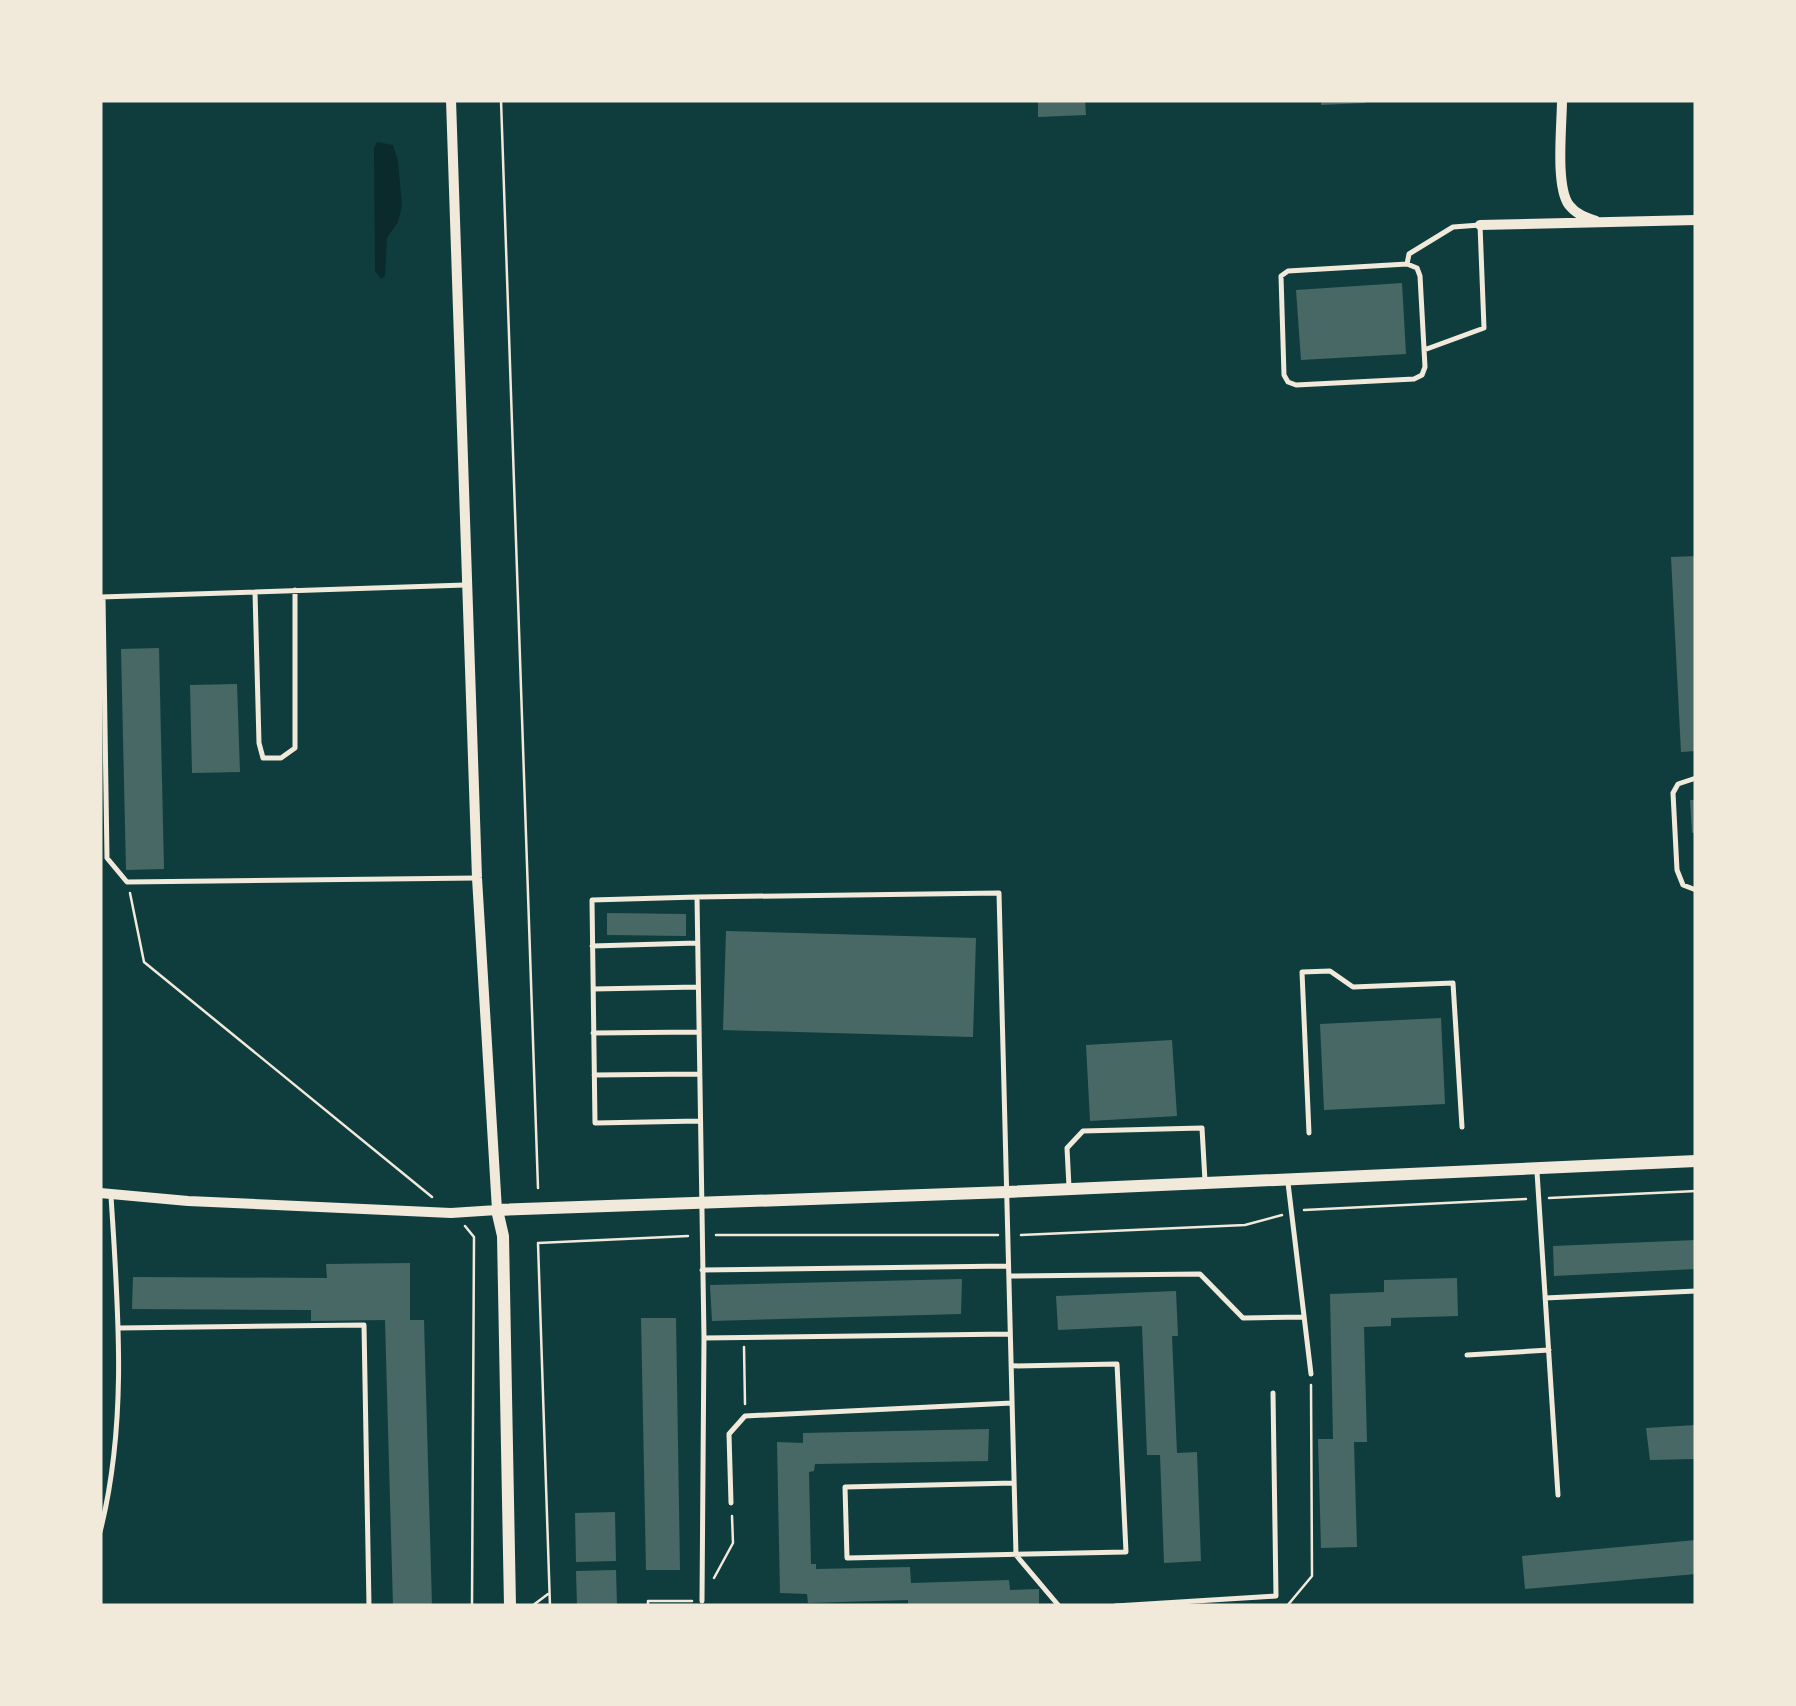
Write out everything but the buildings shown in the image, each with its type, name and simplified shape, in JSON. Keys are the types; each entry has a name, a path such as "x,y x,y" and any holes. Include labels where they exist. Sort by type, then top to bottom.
{"street":[{"path":"450,100 477,878 497,1210 502,1236 510,1606"},
{"path":"1562,100 1562,188 1567,203 1579,215 1602,224"},
{"path":"1480,226 1696,220"},
{"path":"106,1195 451,1213 1070,1190 1696,1160"}],"lane":[{"path":"1407,264 1409,254 1453,226 1480,226 1484,328 1424,350"},
{"path":"1407,264 1417,268 1424,350 1422,376 1414,378 1296,386 1288,382 1284,376 1281,276 1288,271 1407,264"},
{"path":"468,584 101,596 107,858 128,882 477,878"},
{"path":"255,592 258,743 263,758 281,758 295,748 295,590"},
{"path":"1696,778 1678,784 1674,793 1677,870 1683,885 1696,890"},
{"path":"699,1121 594,1122 592,900 999,893 1016,1555 1059,1606"},
{"path":"697,898 704,1338 702,1601"},
{"path":"592,946 697,944"},
{"path":"1309,1134 1302,972 1330,971 1352,987 1453,983 1462,1128"},
{"path":"593,989 698,987"},
{"path":"594,1033 698,1032"},
{"path":"594,1075 698,1074"},
{"path":"1070,1190 1067,1148 1083,1132 1202,1128 1206,1184"},
{"path":"1537,1169 1558,1495"},
{"path":"1288,1180 1311,1374"},
{"path":"100,1532 110,1491 118,1424 119,1328 106,1195"},
{"path":"702,1270 1008,1266"},
{"path":"1009,1276 1200,1274 1243,1318 1304,1318"},
{"path":"1545,1298 1696,1291"},
{"path":"119,1328 364,1325 369,1606"},
{"path":"704,1338 1010,1334"},
{"path":"1468,1356 1548,1350"},
{"path":"1011,1366 1117,1364 1126,1552 847,1558 845,1487 1014,1483"},
{"path":"1115,1606 1276,1596 1273,1393"},
{"path":"731,1503 730,1434 746,1416 1012,1403"}],"path":[{"path":"502,100 538,1188"},
{"path":"550,1606 538,1244 700,1235 1008,1235 1244,1225 1308,1210 1696,1191"},
{"path":"744,1337 746,1416"},
{"path":"1287,1606 1312,1576 1311,1374"},
{"path":"648,1606 648,1601 702,1601 733,1543 731,1503"},
{"path":"532,1606 550,1593"}],"water":[{"path":"377,142 393,145 402,206 398,222 387,238 385,276 381,279 375,271"}]}
